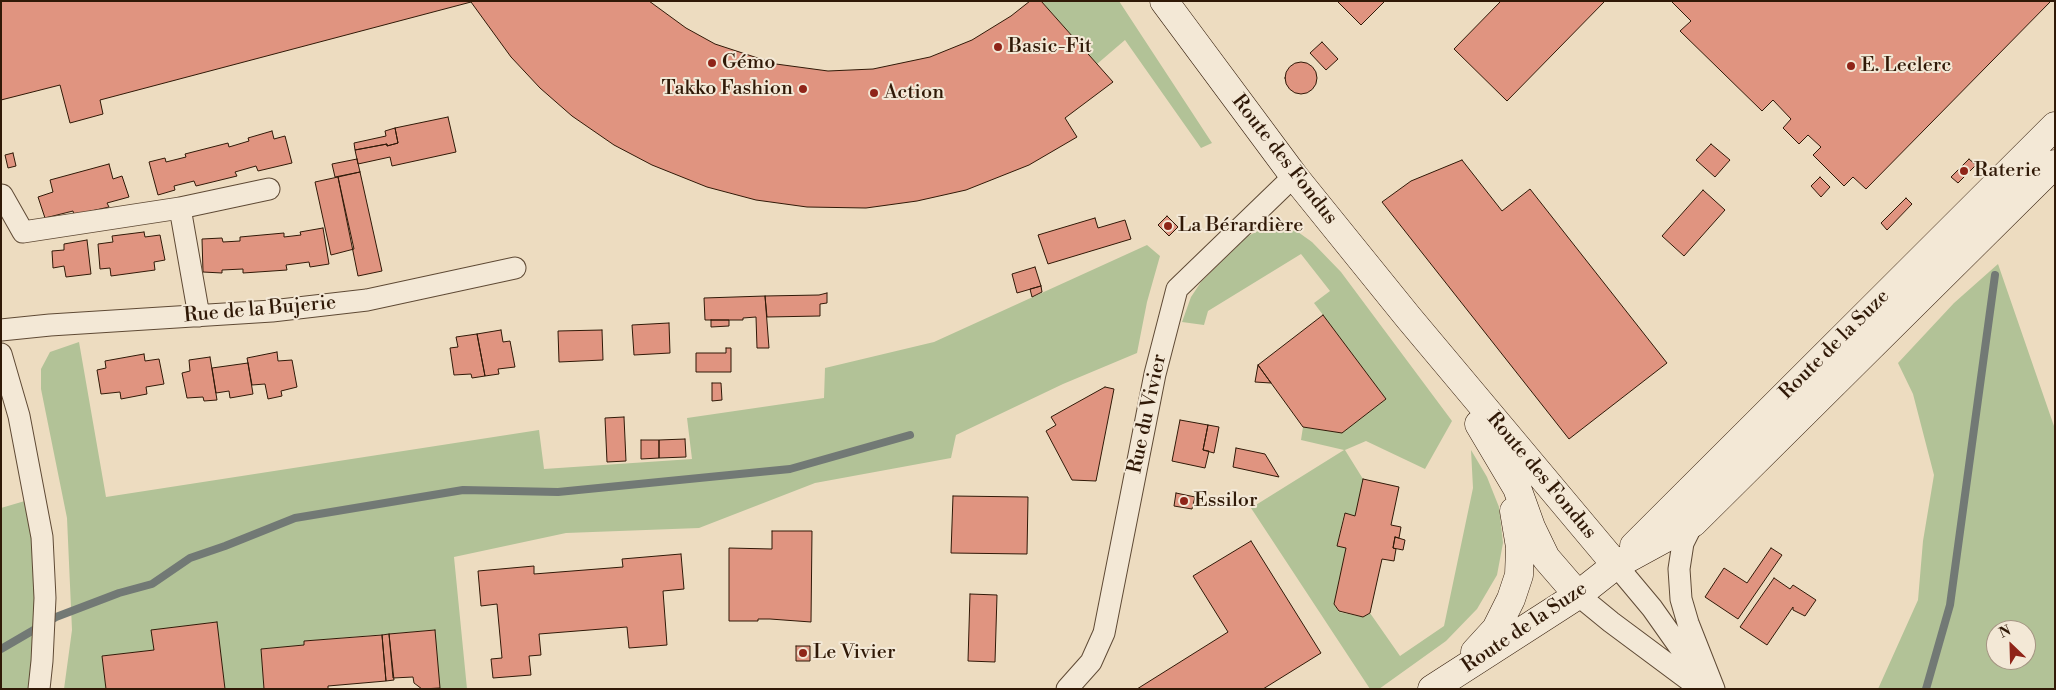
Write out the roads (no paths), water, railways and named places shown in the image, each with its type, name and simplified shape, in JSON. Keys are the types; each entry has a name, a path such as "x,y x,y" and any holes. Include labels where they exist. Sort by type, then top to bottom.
{"main road":[{"name":"Route des Fondus","path":"1164,1 1294,176 1408,317 1616,566"},
{"name":"Route de la Suze","path":"1616,566 1675,504 2055,126"},
{"name":"Route de la Suze","path":"1432,689 1578,595 1616,566 1693,524 2055,164"},
{"name":"Route des Fondus","path":"1408,317 1490,439 1517,488 1531,527 1546,558 1578,595"},
{"name":"Route des Fondus","path":"1455,675 1496,629 1511,599 1519,574 1520,547 1504,466"}],"street":[{"name":"Rue du Vivier","path":"1067,689 1092,662 1104,633 1155,374 1177,288 1294,176"},
{"path":"2,195 23,232 180,208 269,189"},
{"path":"180,208 200,316"},
{"name":"Rue de la Bujerie","path":"1,330 272,311 367,300 516,268"},
{"path":"1,354 19,416 42,537 45,598 39,689"},
{"path":"1693,524 1684,543 1679,569 1681,599 1688,623 1714,689"},
{"path":"1616,566 1652,608 1709,689"},
{"path":"1578,595 1701,689"}],"waterway":[{"path":"1926,689 1950,605 1995,275"},
{"path":"1,649 56,617 119,593 152,584 190,558 295,518 463,490 558,492 790,469 910,435"}],"place":[{"name":"Basic-Fit","path":"998,47"},
{"name":"Gémo","path":"712,63"},
{"name":"E. Leclerc","path":"1851,66"},
{"name":"Takko Fashion","path":"803,89"},
{"name":"Action","path":"874,93"},
{"name":"Raterie","path":"1964,171"},
{"name":"La Bérardière","path":"1168,226"},
{"name":"Essilor","path":"1184,501"},
{"name":"Le Vivier","path":"803,653"}]}
